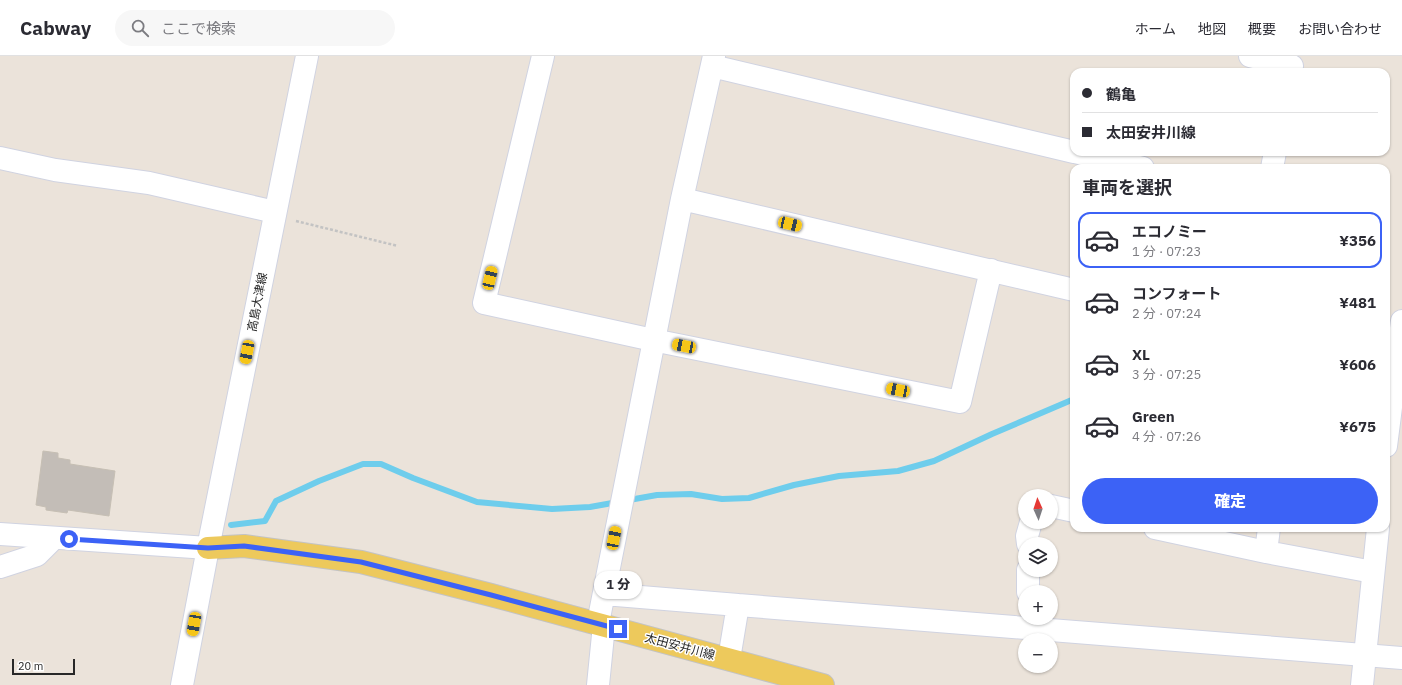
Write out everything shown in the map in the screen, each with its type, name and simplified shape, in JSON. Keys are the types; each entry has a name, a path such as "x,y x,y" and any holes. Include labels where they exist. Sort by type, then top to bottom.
{"main road":[{"name":"太田安井川線","path":"208,548 244,546 361,562 601,624 823,685"}],"street":[{"name":"高島大津線","path":"182,685 274,214 307,56"},
{"path":"543,56 484,303 653,340 960,402 991,270"},
{"path":"1250,56 1292,65"},
{"path":"598,685 604,594 682,198 713,61 1070,151"},
{"path":"1092,156 1126,164"},
{"path":"0,158 55,170 149,183 274,214"},
{"path":"682,198 1070,289"},
{"path":"1390,424 1398,379 1392,351 1402,321"},
{"path":"1058,508 1070,510"},
{"path":"1174,532 1266,552 1373,572"},
{"path":"1266,552 1268,532"},
{"path":"1362,685 1378,532"},
{"path":"0,534 208,548"},
{"path":"0,568 37,555 54,538"},
{"path":"604,594 738,605 1018,622"},
{"path":"728,659 738,605"},
{"path":"1049,625 1402,658"}],"path":[{"path":"274,214 398,246"}],"building":[{"path":"43,451 58,453 58,458 70,460 70,464 115,471 109,516 68,510 67,513 46,510 46,507 36,505"}],"waterway":[{"path":"231,525 265,521 276,501 319,481 363,464 381,464 413,478 477,502 552,509 590,507 657,495 691,494 722,499 749,498 794,485 839,476 898,471 934,461 1070,401"}],"route":[{"path":"69,539 208,548 244,546 361,562 618,629"}]}
